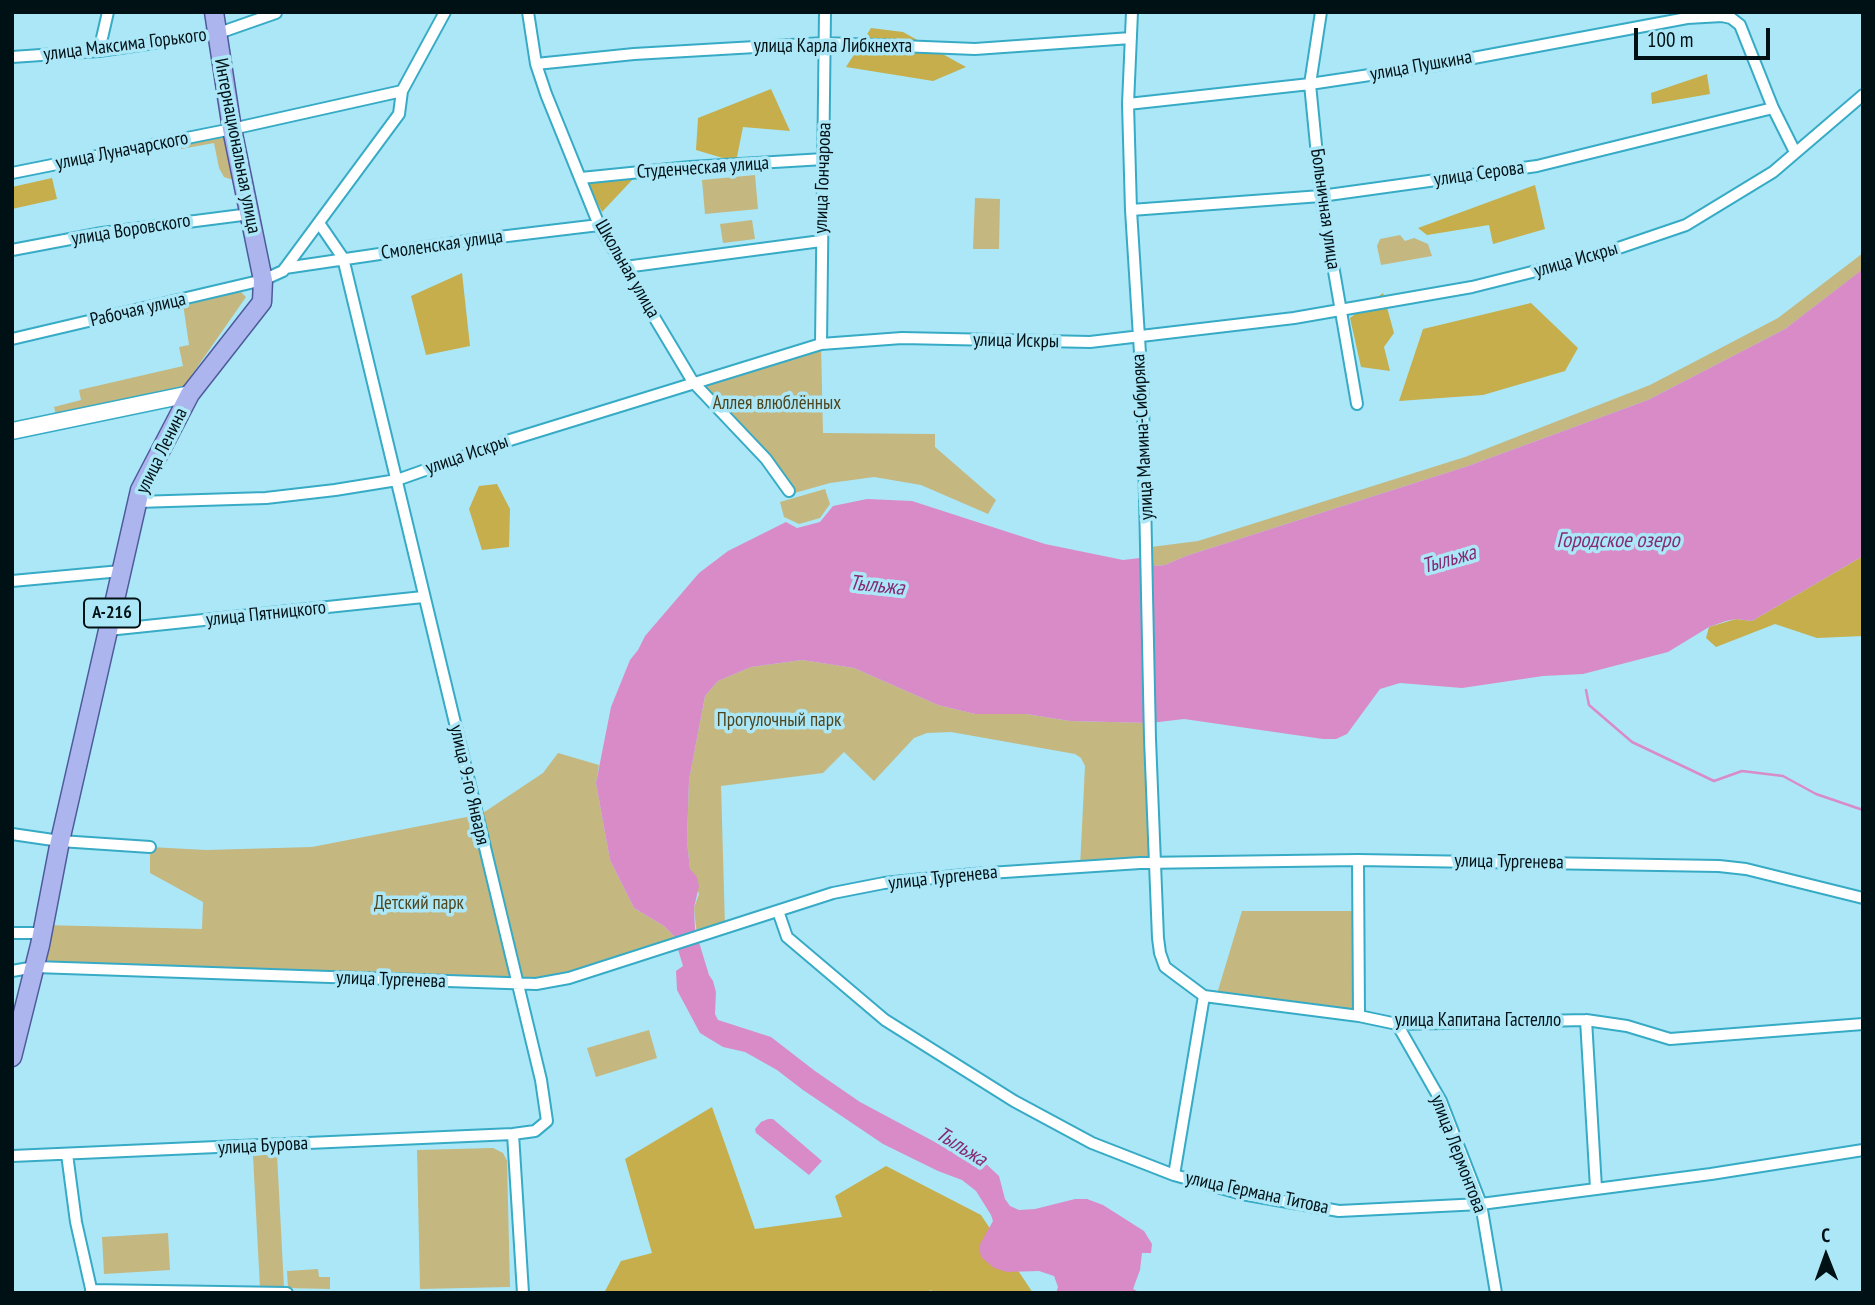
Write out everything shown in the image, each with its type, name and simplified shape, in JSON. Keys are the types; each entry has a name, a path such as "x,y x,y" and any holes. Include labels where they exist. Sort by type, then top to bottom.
{"main road":[{"name":"Интернациональная улица","path":"214,12 232,129 263,280"},
{"path":"262,302 263,280"},
{"name":"улица Ленина","path":"34,967 137,502 149,469 190,394 262,302"},
{"name":"А-216","path":"12,1057 34,967"}],"street":[{"path":"99,51 108,12"},
{"name":"улица Максима Горького","path":"12,57 99,51 216,34 276,12"},
{"path":"262,302 399,114 402,91 445,12"},
{"name":"Школьная улица","path":"527,12 546,94 598,225 693,382 766,459 789,491"},
{"name":"улица Гончарова","path":"821,344 825,12"},
{"name":"улица Мамина-Сибиряка","path":"1132,12 1128,104 1147,550 1150,739 1156,862"},
{"name":"Больничная улица","path":"1321,12 1310,84 1321,196 1357,404"},
{"name":"улица Пушкина","path":"1128,104 1310,84 1436,65 1540,44 1711,16 1731,18 1740,25 1773,108"},
{"name":"улица Карла Либкнехта","path":"537,64 634,54 825,43 975,49 1130,38"},
{"name":"улица Луначарского","path":"12,173 232,129 402,91"},
{"name":"улица Искры","path":"137,502 266,498 397,480 510,440 821,344 902,338 1090,342 1138,338 1340,311 1485,284 1592,257 1686,225 1773,172 1863,95"},
{"path":"1773,108 1795,152"},
{"name":"улица Серова","path":"1131,210 1321,196 1537,166 1773,108"},
{"name":"Студенческая улица","path":"581,178 690,167 824,159"},
{"name":"улица Воровского","path":"12,250 102,233 250,214"},
{"path":"319,223 343,258"},
{"name":"Смоленская улица","path":"284,270 343,258 598,225"},
{"path":"625,267 821,241"},
{"name":"улица 9-го Января","path":"343,258 541,1080 547,1121 535,1131 513,1134"},
{"path":"263,280 284,270"},
{"name":"Рабочая улица","path":"12,339 263,280"},
{"path":"12,431 190,394"},
{"path":"12,582 121,571"},
{"name":"улица Пятницкого","path":"108,630 423,597"},
{"path":"12,834 60,841 150,847"},
{"path":"1358,860 1359,1016"},
{"name":"улица Тургенева","path":"12,971 34,967 536,985 569,978 833,893 884,883 974,874 1156,862 1358,860 1719,866 1746,869 1863,898"},
{"name":"улица Капитана Гастелло","path":"1156,862 1160,953 1165,967 1204,996 1359,1016 1397,1024 1586,1020 1627,1026 1670,1039 1863,1024"},
{"name":"улица Германа Титова","path":"778,911 787,937 885,1020 1025,1107 1092,1143 1174,1175 1242,1194 1339,1211 1481,1204 1711,1174 1863,1150"},
{"path":"12,933 42,933"},
{"path":"1174,1175 1204,996"},
{"path":"1586,1020 1596,1188"},
{"name":"улица Лермонтова","path":"1397,1024 1441,1101 1481,1204 1496,1293"},
{"path":"513,1134 523,1293"},
{"name":"улица Бурова","path":"12,1156 513,1134"},
{"path":"67,1154 76,1222 92,1292 287,1293"}],"green space":[{"path":"229,133 238,178 224,177 219,168 214,143 181,149 179,144"},
{"path":"755,175 758,209 705,214 702,180"},
{"path":"975,198 1000,199 999,249 973,249"},
{"path":"752,220 755,239 723,243 720,224"},
{"path":"1400,235 1405,241 1414,238 1428,244 1432,256 1381,265 1377,246 1380,239"},
{"path":"1863,253 1862,270 1785,329 1648,400 1468,466 1165,565 1155,566 1148,557 1151,547 1198,541 1465,457 1650,385 1778,318"},
{"path":"241,292 246,297 184,386 56,415 54,407 81,400 79,390 183,366 179,347 189,345 183,304"},
{"name":"Аллея влюблённых","path":"821,344 823,433 935,434 935,447 996,500 988,514 921,485 874,477 830,483 791,494 693,382"},
{"path":"825,489 830,504 820,518 799,524 784,517 780,502"},
{"name":"Прогулочный парк","path":"802,660 854,668 938,705 975,714 1026,714 1070,721 1150,723 1156,862 1080,867 1085,766 1075,754 951,732 927,733 914,738 874,781 844,752 823,773 721,786 725,927 697,936 694,908 699,894 690,869 687,841 689,780 705,696 718,681 751,667"},
{"name":"Детский парк","path":"558,753 599,765 596,783 610,860 634,908 664,926 674,936 675,943 536,984 35,967 43,925 202,929 203,902 150,873 150,847 206,850 312,847 477,815 543,773"},
{"path":"1242,911 1359,911 1359,1016 1216,997"},
{"path":"649,1030 657,1058 596,1077 587,1048"},
{"path":"493,1148 503,1153 507,1161 510,1287 420,1289 417,1150"},
{"path":"277,1154 284,1288 260,1288 253,1156"},
{"path":"168,1233 170,1270 104,1274 102,1237"},
{"path":"318,1269 319,1277 330,1277 330,1289 288,1288 287,1271"}],"shaded area":[{"path":"871,28 903,32 966,67 933,81 846,67"},
{"path":"1707,74 1710,94 1652,104 1651,93"},
{"path":"771,89 790,131 743,127 736,162 696,150 698,118"},
{"path":"52,178 57,199 12,209 12,187"},
{"path":"634,178 602,212 587,182"},
{"path":"1535,185 1545,229 1493,244 1489,225 1427,235 1418,228"},
{"path":"462,273 470,346 426,355 411,296"},
{"path":"1383,293 1394,333 1384,347 1390,371 1361,367 1350,318"},
{"path":"1531,303 1578,348 1565,371 1483,395 1399,401 1423,329"},
{"path":"497,484 510,509 509,547 482,550 469,509 479,486"},
{"path":"1863,556 1863,636 1817,638 1775,624 1716,647 1706,638 1709,627 1736,619 1752,621"},
{"path":"712,1107 755,1229 842,1217 835,1196 886,1166 981,1215 1033,1293 933,1293 931,1290 926,1293 604,1293 621,1261 652,1253 625,1159"}],"water":[{"name":"Городское озеро","path":"1863,269 1863,556 1752,621 1736,619 1709,627 1668,652 1583,674 1543,676 1462,688 1400,683 1380,689 1347,734 1336,739 1184,719 1150,723 1070,721 1026,714 975,714 938,705 854,668 802,660 751,667 718,681 705,696 689,780 687,841 690,869 697,877 699,886 694,908 695,929 716,992 715,1014 718,1020 771,1037 860,1102 963,1157 974,1157 984,1162 999,1176 1005,1199 1010,1206 1019,1210 1035,1209 1075,1199 1087,1199 1103,1205 1144,1231 1152,1244 1151,1253 1142,1253 1140,1270 1133,1289 1141,1293 1056,1293 1058,1287 1054,1276 1039,1271 1007,1272 994,1268 981,1257 979,1246 993,1221 976,1191 962,1180 883,1144 777,1070 745,1052 723,1047 700,1033 677,990 676,971 683,966 674,936 664,926 634,908 610,860 596,783 611,707 630,660 645,636 699,573 728,551 786,522 797,528 820,522 833,506 867,499 912,501 1045,544 1123,560 1148,557 1155,566 1165,565 1468,466 1648,400 1785,329"},
{"path":"773,1119 822,1161 809,1175 756,1133 755,1129 761,1122"}],"waterway":[{"path":"1586,690 1589,705 1632,742 1714,781 1742,771 1783,776 1816,794 1863,810"}],"water label":[{"name":"Тыльжа","path":"1449,560"},
{"name":"Тыльжа","path":"877,586"},
{"name":"Тыльжа","path":"961,1147"}]}
